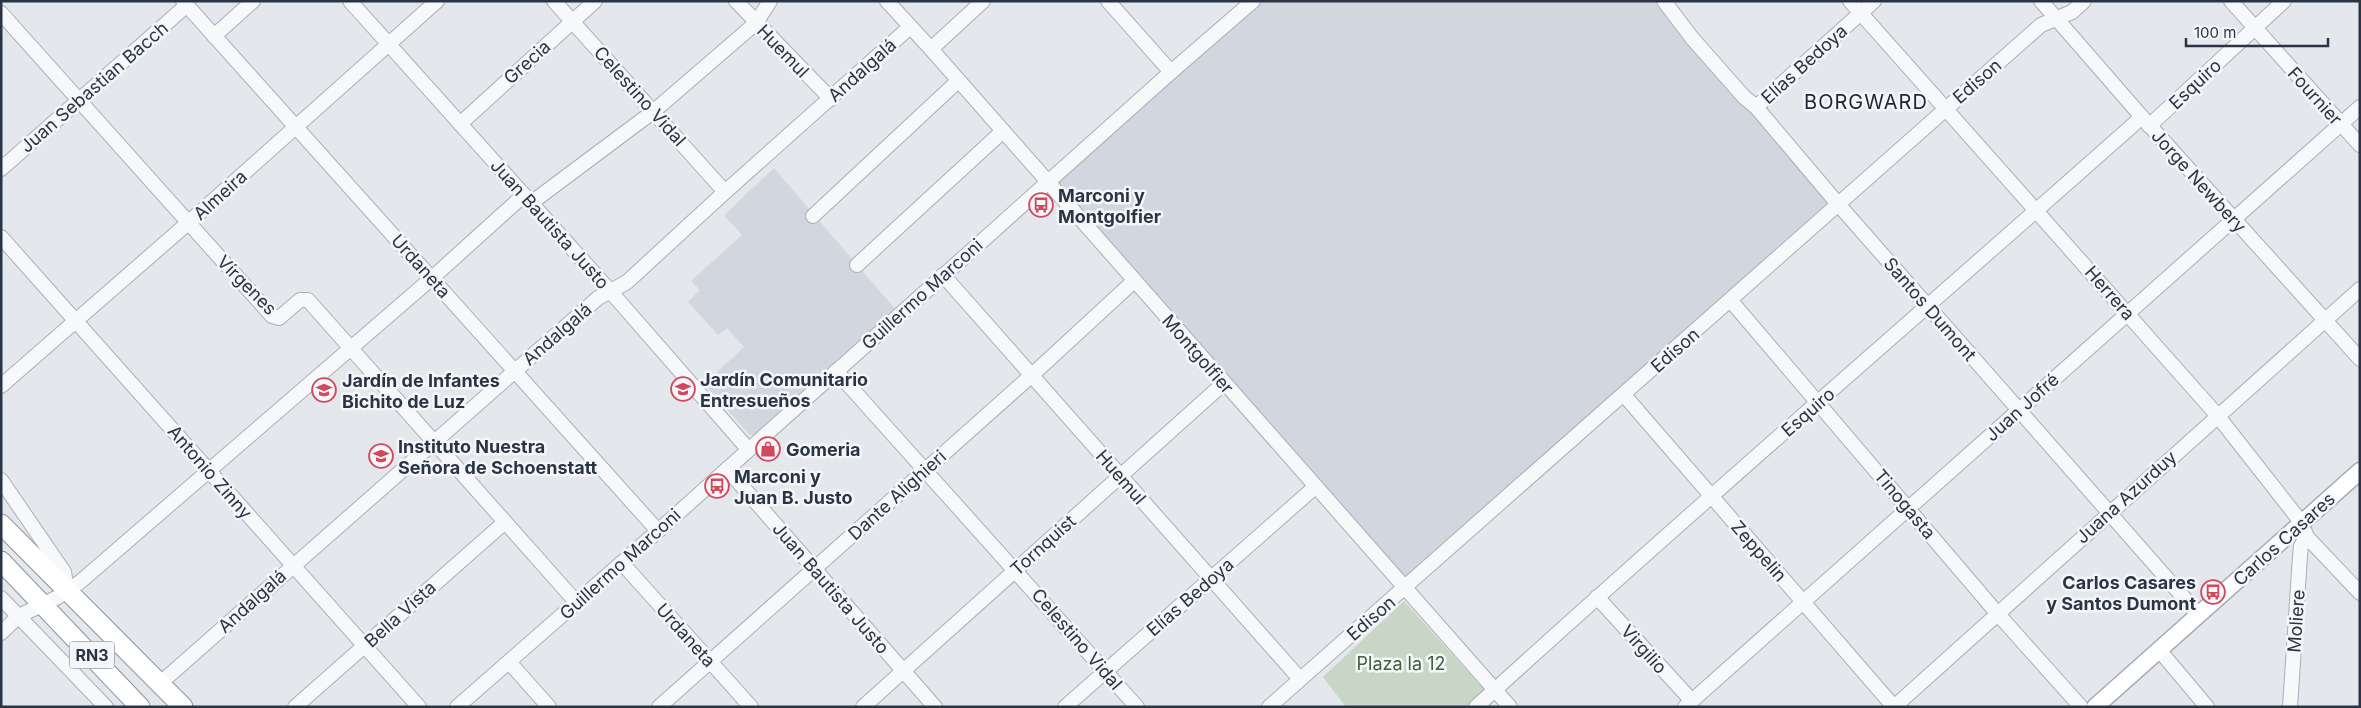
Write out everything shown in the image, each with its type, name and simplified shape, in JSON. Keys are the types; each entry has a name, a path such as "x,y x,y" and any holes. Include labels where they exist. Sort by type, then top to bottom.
{"highway":[{"name":"RN3","path":"1,524 183,707"},
{"name":"RN3","path":"1,561 140,707"}],"main road":[{"name":"Carlos Casares","path":"2095,707 2199,615 2304,529 2360,471"}],"street":[{"path":"214,36 253,1"},
{"name":"Juan Bautista Justo","path":"350,1 611,292 748,449"},
{"name":"Almeira","path":"1,386 188,223 436,1"},
{"name":"Celestino Vidal","path":"554,1 725,192"},
{"name":"Grecia","path":"460,124 596,1"},
{"name":"Huemul","path":"736,1 830,99"},
{"path":"1,633 19,616 58,597 80,582 432,278 527,199 654,111 756,23 770,1"},
{"name":"Montgolfier","path":"887,1 931,48 1510,707"},
{"path":"931,48 983,1"},
{"path":"1108,1 1171,72"},
{"name":"Guillermo Marconi","path":"457,707 577,603 943,275 1253,1"},
{"name":"Herrera","path":"1850,1 2217,415 2304,529 2360,593"},
{"name":"Elías Bedoya","path":"1756,106 1874,1"},
{"name":"Jorge Newbery","path":"2042,1 2145,121 2360,359"},
{"name":"Edison","path":"1269,707 1731,301 2040,25 2072,12 2084,1"},
{"name":"Fournier","path":"2231,1 2360,145"},
{"name":"Esquiro","path":"1476,707 1711,495 2037,210 2255,29 2284,1"},
{"name":"Urdaneta","path":"185,3 658,531"},
{"name":"Juan Sebastian Bacch","path":"1,169 185,3"},
{"name":"Santos Dumont","path":"1672,3 1692,38 1744,97 1756,106 1838,204 2199,615"},
{"name":"Vírgenes","path":"1,13 272,316 280,318 300,300 308,300 577,603"},
{"name":"Andalgalá","path":"161,685 172,672 598,298 627,282 910,27"},
{"path":"813,216 958,81"},
{"name":"Juan Jofré","path":"1688,704 2360,107"},
{"path":"857,265 1003,131"},
{"name":"Antonio Zinny","path":"1,237 419,707"},
{"name":"Huemul","path":"943,275 1300,679"},
{"name":"Dante Alighieri","path":"659,707 1032,375 1134,281"},
{"name":"Juana Azurduy","path":"1894,707 2217,415 2360,289"},
{"name":"Tinogasta","path":"1731,301 1997,613 2081,707"},
{"name":"Celestino Vidal","path":"836,371 1016,569 1137,707"},
{"name":"Tornquist","path":"863,707 1224,383"},
{"name":"Zeppelin","path":"1624,395 1894,707"},
{"name":"Juan Bautista Justo","path":"727,469 935,707"},
{"path":"1,480 64,572 66,590"},
{"name":"Elías Bedoya","path":"1065,707 1315,487"},
{"name":"Bella Vista","path":"295,707 505,522"},
{"name":"Moliere","path":"2290,707 2300,556 2304,529"},
{"name":"Urdaneta","path":"622,563 751,707"},
{"name":"Virgilio","path":"1597,597 1688,704"},
{"path":"1,598 106,707"},
{"path":"2160,651 2207,707"},
{"path":"509,662 549,707"}],"shaded area":[{"path":"1253,1 1664,1 1838,204 1405,589 1048,182"},
{"path":"774,168 896,310 757,435 750,435 704,384 744,347 727,328 718,335 688,302 700,290 691,281 742,235 724,215"}],"green space":[{"name":"Plaza la 12","path":"1404,601 1486,692 1468,707 1346,707 1323,677"}],"place":[{"name":"Marconi y Montgolfier","path":"1041,205"},
{"name":"Jardín Comunitario Entresueños","path":"683,389"},
{"name":"Jardín de Infantes Bichito de Luz","path":"324,390"},
{"name":"Gomeria","path":"768,449"},
{"name":"Instituto Nuestra Señora de Schoenstatt","path":"381,456"},
{"name":"Marconi y Juan B. Justo","path":"717,486"},
{"name":"Carlos Casares y Santos Dumont","path":"2213,592"}],"district":[{"name":"BORGWARD","path":"1866,102"}]}
